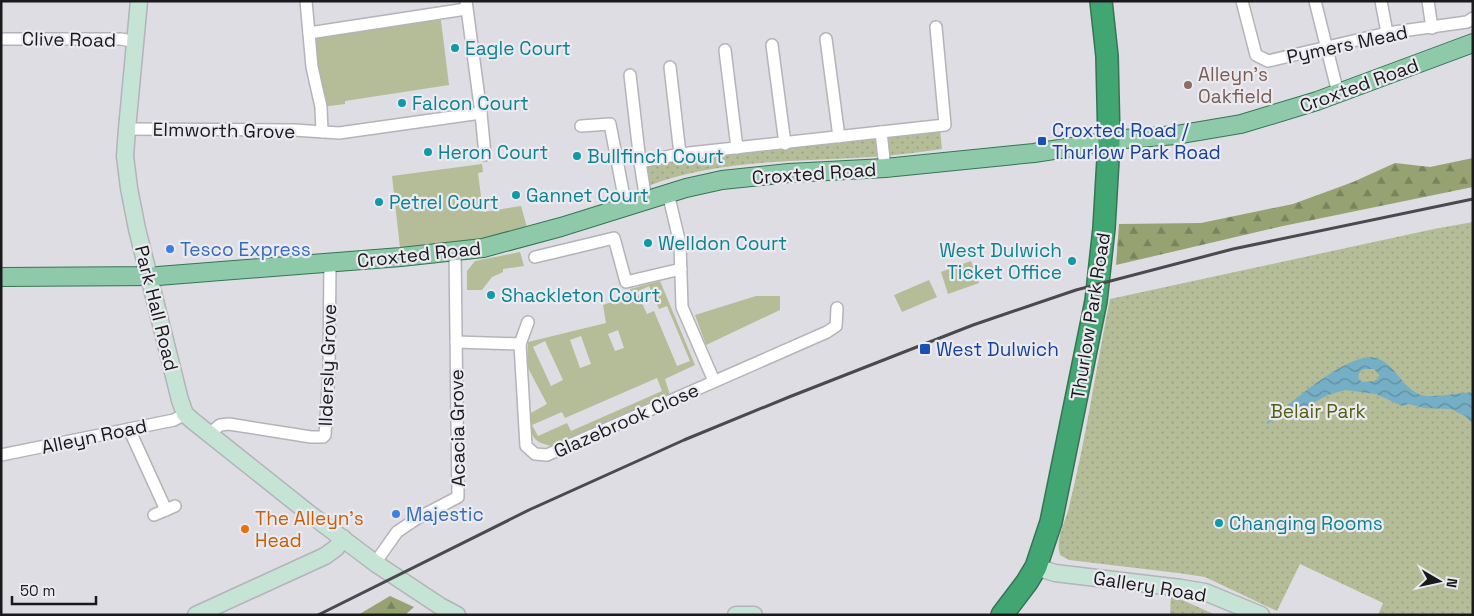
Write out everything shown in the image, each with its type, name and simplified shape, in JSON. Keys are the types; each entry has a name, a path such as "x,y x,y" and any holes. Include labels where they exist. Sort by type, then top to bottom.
{"highway":[{"name":"Thurlow Park Road","path":"1002,615 1028,582 1036,568 1053,515 1093,317 1104,228 1109,142 1107,56 1101,1"}],"main road":[{"name":"Croxted Road","path":"1,277 149,277 455,252 494,246 668,193 707,183 742,177 885,168 1034,153 1241,124 1290,110 1473,43"}],"street":[{"name":"Park Hall Road","path":"139,1 126,129 125,156 128,188 185,414"},
{"name":"Elmworth Grove","path":"306,1 312,67 321,107 322,132"},
{"name":"Pymers Mead","path":"1242,1 1256,54 1268,61 1387,33 1467,22 1473,18"},
{"path":"1315,1 1338,93"},
{"path":"1381,1 1387,33"},
{"name":"Pymers Mead","path":"1428,1 1432,28"},
{"path":"309,33 466,5 485,155"},
{"path":"640,162 680,154 945,126 936,27"},
{"name":"Clive Road","path":"1,39 121,39 136,42"},
{"path":"826,39 839,137"},
{"path":"772,45 785,144"},
{"path":"725,50 737,148"},
{"path":"670,67 680,154"},
{"path":"630,75 646,201"},
{"name":"Elmworth Grove","path":"126,129 339,133 480,113"},
{"path":"581,126 610,124 626,207"},
{"path":"881,132 885,168"},
{"name":"Glazebrook Close","path":"668,193 680,244 682,307 714,381"},
{"path":"535,257 614,238 626,282 681,269"},
{"name":"Acacia Grove","path":"375,563 398,532 416,519 458,497 455,252"},
{"name":"Ildersly Grove","path":"209,434 220,424 229,424 312,437 323,437 326,435 329,371 330,263"},
{"name":"Glazebrook Close","path":"520,344 526,446 534,454 547,455 828,332 836,326 837,308"},
{"path":"456,342 520,344 528,322"},
{"path":"185,414 375,563 440,606 457,615"},
{"name":"Alleyn Road","path":"1,455 174,420 185,414"},
{"path":"129,429 170,508 154,515"},
{"path":"196,615 325,556 336,548 343,538"},
{"name":"Gallery Road","path":"1036,568 1205,592 1261,615"},
{"path":"736,615 754,615"}],"green space":[{"path":"440,13 449,85 345,101 345,104 321,107 309,33"},
{"path":"940,130 942,149 897,155 729,166 675,177 648,186 647,167 681,159"},
{"path":"1473,158 1473,187 1283,226 1116,265 1119,224 1201,223 1293,204 1353,182 1395,163 1430,167"},
{"path":"482,164 483,172 478,173 483,212 521,206 528,231 401,257 392,176"},
{"name":"Belair Park","path":"1473,222 1473,615 1378,615 1383,603 1300,564 1277,611 1205,577 1069,560 1060,555 1060,537 1081,456 1110,299"},
{"path":"520,252 524,266 503,269 503,272 492,277 482,290 467,290 467,271 475,261"},
{"path":"971,261 979,283 948,294 941,272"},
{"path":"929,280 937,297 902,312 894,295"},
{"path":"660,281 695,365 665,379 670,395 552,446 539,442 531,432 529,414 547,404 527,366 528,342 606,323 603,305 631,295 630,289","holes":["649,286 659,309 667,306 690,361 677,366 654,311 647,314 637,292","618,330 624,348 615,351 608,334","581,336 591,364 580,368 570,340","545,341 563,380 551,386 533,347","657,378 662,391 571,431 567,423 538,436 532,425 562,412 565,418"]},
{"path":"756,296 780,296 780,310 706,345 695,315"},
{"path":"1171,595 1216,615 1170,615"},
{"path":"390,596 414,607 405,615 358,615"}],"water":[{"path":"1368,357 1377,358 1390,367 1407,386 1421,395 1439,396 1473,392 1473,424 1465,416 1451,409 1424,408 1408,404 1402,406 1376,394 1345,390 1328,395 1291,415 1266,423 1314,384 1355,360","holes":["1374,369 1379,375 1379,378 1374,381 1362,382 1358,378 1362,370"]}],"railway":[{"path":"318,615 531,509 684,440 973,325 1076,290 1233,249 1473,199"}],"place":[{"name":"Eagle Court","path":"455,48"},
{"name":"Alleyn's Oakfield","path":"1188,85"},
{"name":"Falcon Court","path":"402,103"},
{"name":"Croxted Road / Thurlow Park Road","path":"1042,141"},
{"name":"Heron Court","path":"428,152"},
{"name":"Bullfinch Court","path":"577,156"},
{"name":"Gannet Court","path":"516,195"},
{"name":"Petrel Court","path":"379,202"},
{"name":"Welldon Court","path":"648,243"},
{"name":"Tesco Express","path":"170,249"},
{"name":"West Dulwich Ticket Office","path":"1072,261"},
{"name":"Shackleton Court","path":"491,295"},
{"name":"West Dulwich","path":"925,349"},
{"name":"Majestic","path":"396,514"},
{"name":"Changing Rooms","path":"1219,523"},
{"name":"The Alleyn's Head","path":"245,529"}]}
